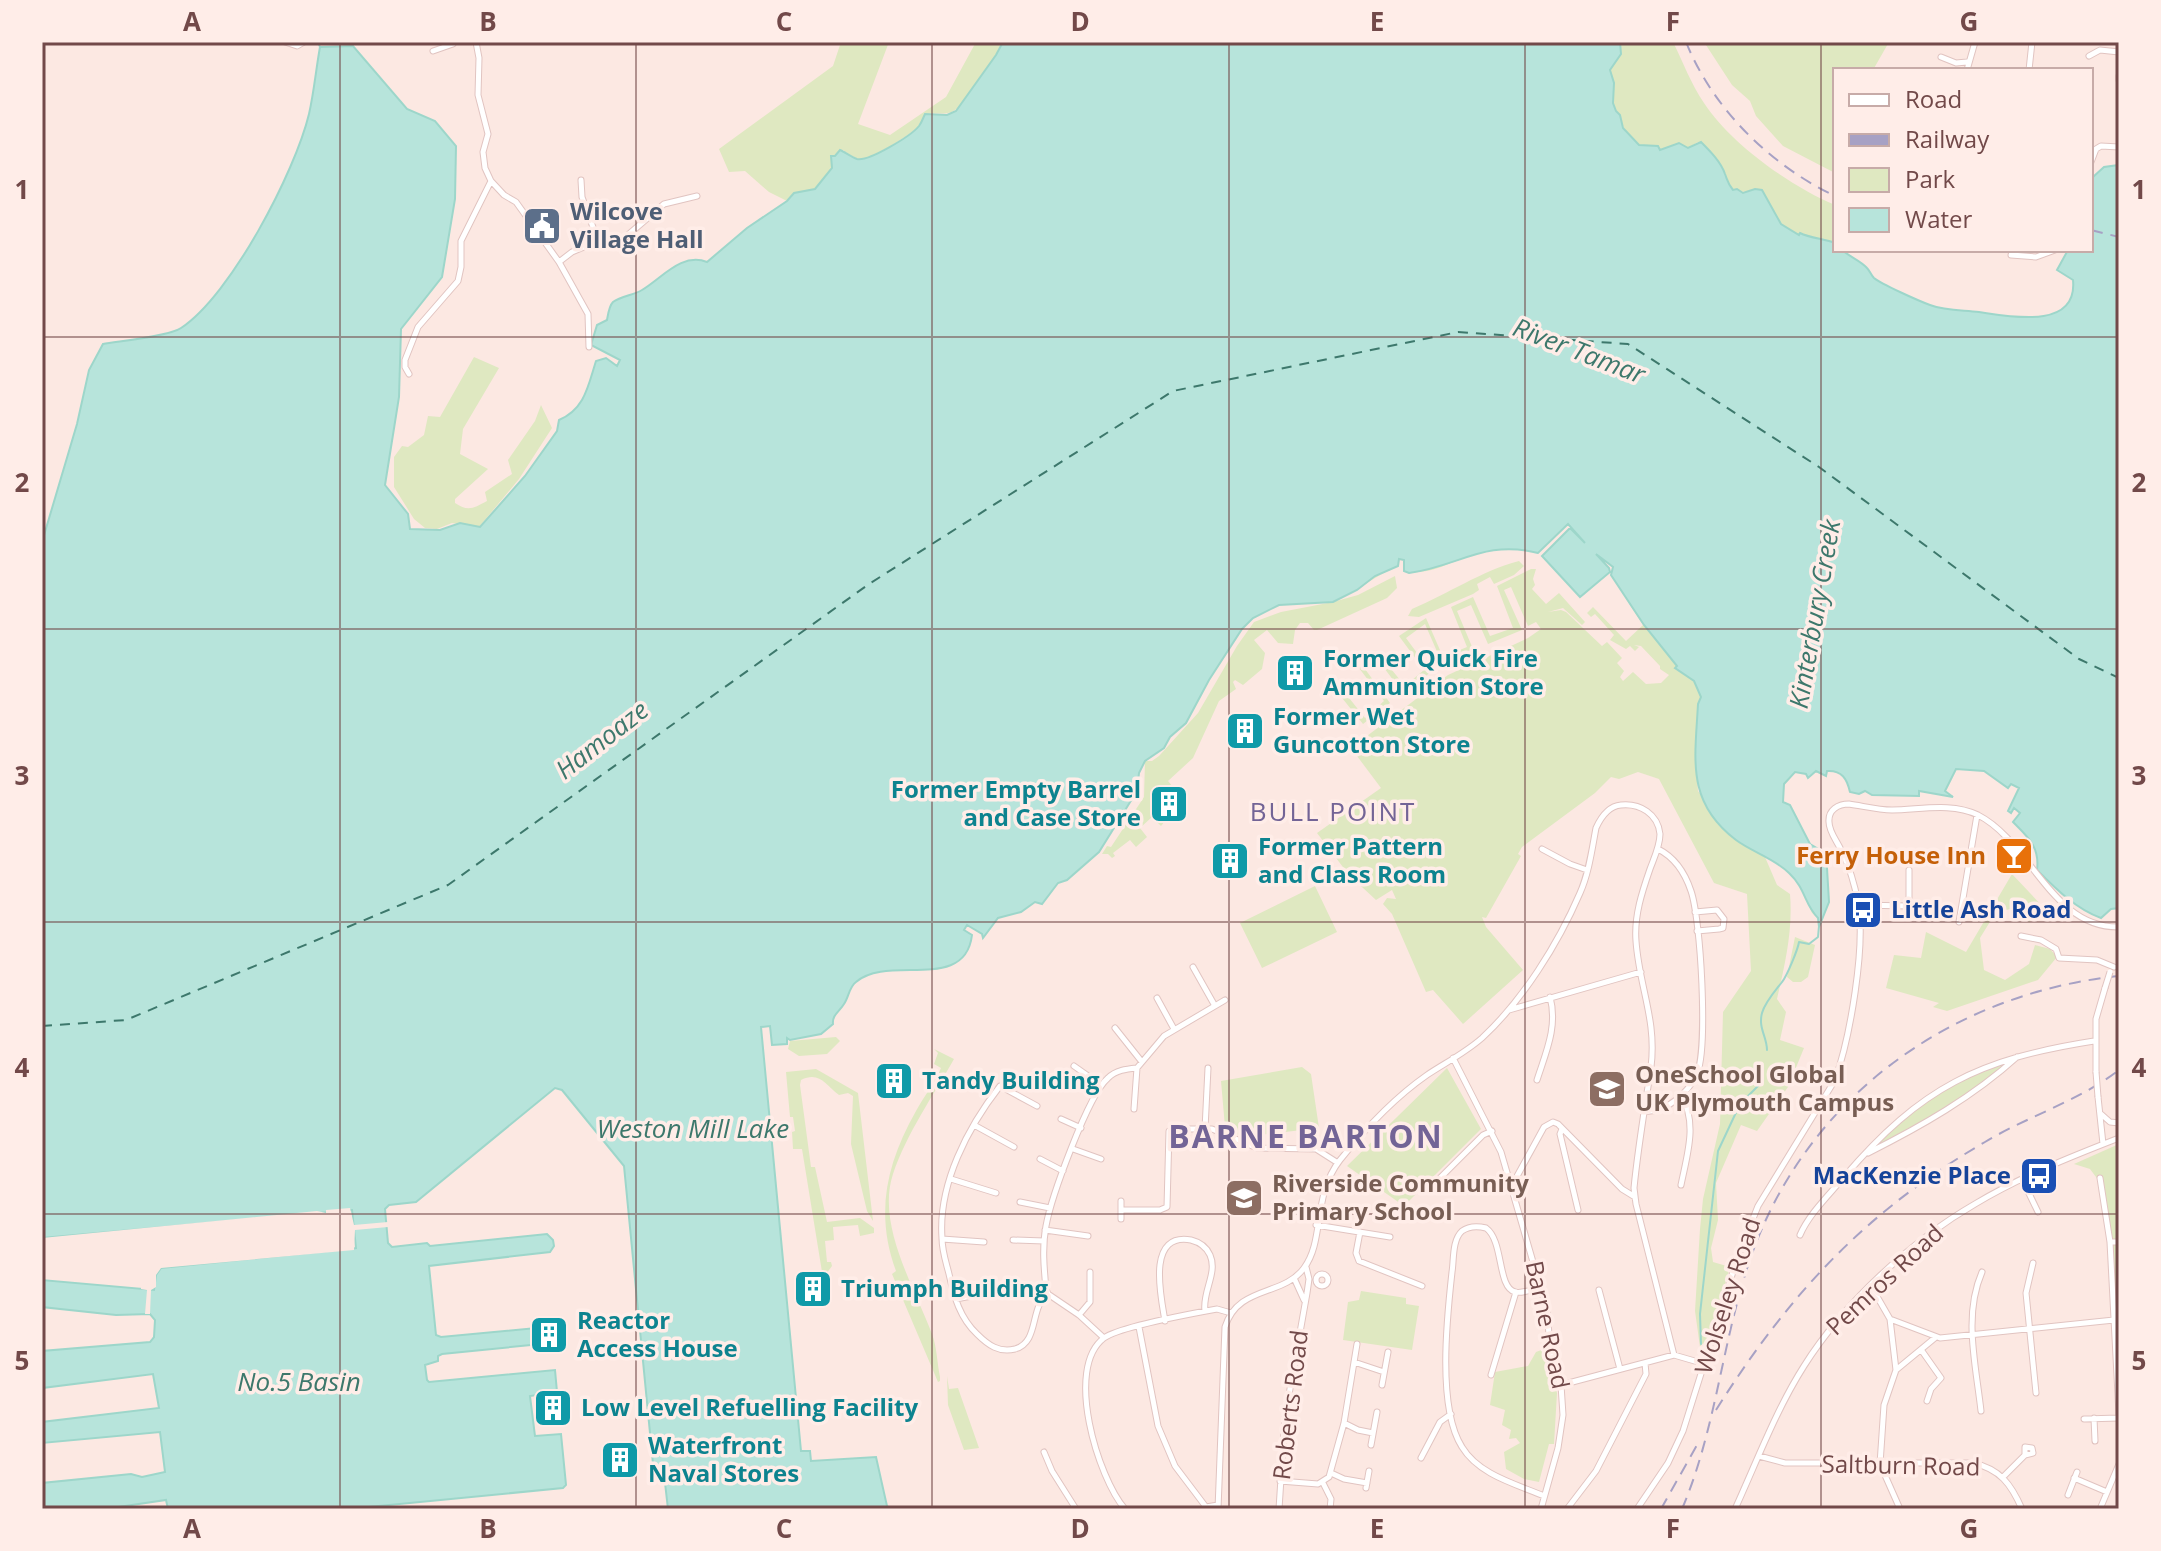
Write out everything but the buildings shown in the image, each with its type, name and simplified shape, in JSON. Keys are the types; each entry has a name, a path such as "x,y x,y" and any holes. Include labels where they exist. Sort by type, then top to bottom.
{"street":[{"path":"285,42 297,46 304,42"},
{"path":"476,42 478,95 488,134 483,152 485,168 491,181 516,202 559,262 588,314 589,347"},
{"path":"1967,68 1975,42"},
{"path":"2029,68 2032,42"},
{"path":"433,51 453,44"},
{"path":"2089,56 2100,50 2119,52"},
{"path":"1941,57 1956,63 1967,62"},
{"path":"2093,158 2099,147 2119,147"},
{"path":"581,180 582,197 598,241"},
{"path":"409,374 405,360 418,327 458,281 461,241 491,181"},
{"path":"559,262 572,252 598,241 622,240 664,204 697,196"},
{"path":"2011,255 2042,257 2051,252"},
{"path":"1139,1327 1158,1426 1175,1466 1207,1508 1218,1507 1225,1327 1231,1313 1251,1296 1294,1278 1306,1266 1311,1256 1322,1194 1338,1163 1366,1130 1425,1076 1481,1039 1509,1010 1539,967 1581,891 1596,828 1612,806 1633,804 1644,808 1658,827 1658,849 1638,914 1636,942 1653,1029 1653,1049 1635,1197 1674,1355"},
{"name":"Wolseley Road","path":"1637,1509 1668,1463 1692,1407 1737,1259 1758,1206 1837,1073 1854,991 1859,905 1851,875 1828,820 1835,807 1849,804 1892,810 1935,808 1977,815 2017,847 2034,874 2062,901 2088,921 2105,927 2119,927"},
{"path":"1959,922 1977,815"},
{"path":"1542,849 1587,870"},
{"path":"1645,1111 1663,1108 1681,1095 1697,1075 1702,1052 1697,931 1692,894 1677,863 1669,854 1658,849"},
{"path":"1859,905 1909,906 1909,870"},
{"path":"1695,912 1717,910 1724,919 1723,928 1697,931"},
{"path":"2021,936 2041,940 2056,949 2059,958 2097,960 2114,967 2096,1019 2094,1041 2103,1144"},
{"path":"1193,967 1215,1006"},
{"path":"1509,1010 1641,972"},
{"path":"1537,1080 1553,1025 1554,1010 1550,997"},
{"path":"1157,998 1174,1029"},
{"path":"1134,1109 1142,1062 1157,1042 1225,1000"},
{"path":"1115,1028 1142,1062"},
{"path":"1800,1235 1862,1156 1897,1121 1934,1093 1977,1070 2020,1054 2094,1041"},
{"path":"1862,1156 1906,1134 1985,1084 2020,1054"},
{"name":"Barne Road","path":"1453,1058 1492,1131 1511,1181 1547,1310 1551,1360 1561,1385 1563,1415 1558,1448 1541,1509"},
{"path":"1104,1338 1079,1315 1048,1294 1045,1230 1063,1171 1101,1085 1113,1074 1142,1062"},
{"path":"1074,1066 1101,1085"},
{"path":"1205,1129 1208,1068"},
{"path":"1977,1070 1985,1075 1985,1084"},
{"path":"1200,1079 1207,1080"},
{"path":"1037,1106 1000,1086 974,1125 951,1179 942,1239 962,1316 979,1337 993,1348 1018,1349 1030,1336 1036,1308 1048,1294"},
{"path":"1681,1095 1688,1105 1691,1124 1681,1185"},
{"path":"2100,1113 2110,1122 2119,1123"},
{"path":"1061,1119 1081,1128"},
{"path":"1897,1121 1898,1130 1906,1134"},
{"path":"1511,1181 1544,1127 1553,1122 1622,1189 1635,1197"},
{"path":"2102,1133 2110,1122"},
{"path":"974,1125 1014,1147"},
{"path":"1121,1210 1165,1209 1168,1202 1169,1131 1205,1129 1223,1132 1257,1148 1316,1149 1338,1163"},
{"path":"1562,1129 1560,1134 1578,1210"},
{"path":"1430,1188 1483,1135 1492,1131"},
{"name":"Pemros Road","path":"1735,1509 1803,1367 1834,1322 1871,1286 1935,1231 1974,1204 2022,1179 2119,1138"},
{"path":"1073,1149 1101,1159"},
{"path":"1040,1159 1063,1171"},
{"path":"2084,1419 2119,1416 2110,1242 2100,1178"},
{"path":"951,1179 996,1193"},
{"path":"2022,1179 2038,1212"},
{"path":"1121,1201 1121,1219"},
{"path":"1020,1202 1050,1208"},
{"path":"1316,1225 1390,1237"},
{"path":"1541,1287 1516,1292 1511,1290 1505,1282 1491,1232 1480,1227 1463,1230 1456,1241 1447,1318 1447,1376 1451,1414 1460,1444 1473,1460 1497,1476 1545,1497"},
{"path":"1045,1230 1088,1236"},
{"path":"1360,1232 1356,1253 1359,1261 1422,1286"},
{"path":"942,1239 984,1242"},
{"path":"1013,1240 1044,1241"},
{"path":"1165,1321 1160,1296 1159,1263 1164,1250 1175,1241 1199,1242 1210,1254 1212,1269 1205,1311"},
{"path":"2110,1242 2119,1242"},
{"path":"2033,1263 2026,1293 2036,1393"},
{"name":"Roberts Road","path":"1279,1509 1285,1417 1309,1279 1306,1266"},
{"path":"1079,1315 1090,1302 1090,1272"},
{"path":"1981,1411 1972,1300 1982,1272"},
{"name":"Roberts Road","path":"1294,1278 1304,1301"},
{"name":"Roberts Road","path":"1307,1293 1317,1283"},
{"path":"1871,1286 1890,1319 1896,1370 1884,1405 1880,1464 1900,1509"},
{"path":"1599,1290 1620,1369"},
{"path":"1491,1375 1516,1292"},
{"path":"956,1299 987,1293"},
{"path":"1125,1509 1107,1482 1088,1423 1089,1367 1096,1346 1104,1338 1139,1327 1205,1311 1223,1309 1231,1313"},
{"path":"1890,1319 1936,1337 2114,1320"},
{"path":"1896,1370 1936,1337"},
{"path":"1323,1483 1331,1473 1344,1423 1357,1344"},
{"path":"1922,1351 1941,1378 1931,1389 1927,1401"},
{"path":"1382,1385 1388,1352"},
{"path":"1561,1385 1674,1355 1705,1364"},
{"path":"1354,1362 1384,1372"},
{"path":"1567,1509 1592,1477 1646,1374 1645,1363"},
{"path":"1371,1445 1377,1412"},
{"path":"1422,1452 1440,1422 1451,1414"},
{"path":"2094,1418 2095,1441"},
{"path":"1344,1423 1373,1433"},
{"path":"1044,1452 1076,1509"},
{"path":"2003,1477 2025,1455"},
{"name":"Saltburn Road","path":"1759,1456 1785,1463 1973,1463 1996,1470 2010,1485 2022,1509"},
{"path":"2100,1509 2119,1464"},
{"path":"1331,1473 1366,1485 1369,1471"},
{"path":"2068,1495 2075,1475 2107,1492"},
{"path":"1280,1481 1323,1483"},
{"path":"1323,1483 1330,1495 1330,1509"}],"green space":[{"path":"841,42 889,42 858,124 890,135 946,97 976,42 1034,42 954,111 926,114 920,125 908,134 864,158 857,158 843,150 821,184 787,201 769,192 745,171 729,172 719,149 833,66"},
{"path":"1620,42 1673,42 1699,96 1730,134 1781,175 1833,204 1833,243 1799,235 1781,224 1762,190 1732,190 1726,183 1721,166 1698,142 1688,148 1670,146 1660,150 1657,146 1640,146 1633,140 1621,122 1610,88 1610,70 1621,54"},
{"path":"1704,42 1889,42 1874,68 1833,68 1833,172 1783,146 1756,116 1750,101 1732,85"},
{"path":"474,357 499,368 463,429 460,454 488,469 455,499 455,503 467,508 487,501 485,492 512,474 508,460 535,421 541,405 552,428 519,479 479,527 452,523 437,529 425,528 414,519 394,487 394,457 402,446 408,447 424,435 428,416 440,417"},
{"path":"1427,495 1535,553 1524,549 1500,548 1433,569 1409,573 1404,571 1404,560 1399,559 1398,566 1333,602"},
{"path":"1519,561 1524,566 1514,575 1494,584 1490,577 1477,584 1479,590 1473,594 1419,617 1408,616 1412,609"},
{"path":"1536,569 1532,589 1546,604 1559,593 1585,622 1582,625 1563,608 1548,612 1566,612 1602,646 1607,642 1622,658 1617,663 1624,671 1620,677 1623,681 1633,672 1646,684 1661,683 1669,675 1641,646 1634,645 1639,647 1635,651 1630,646 1626,649 1610,640 1614,635 1595,614 1591,617 1587,613 1593,607 1626,641 1643,625 1611,575 1830,759 1774,779 1818,918 1812,913 1806,899 1799,866 1696,763 1698,791 1737,840 1765,857 1777,885 1790,894 1789,934 1777,999 1786,1012 1780,1040 1804,1048 1788,1087 1757,1131 1741,1125 1716,1183 1718,1220 1711,1248 1713,1262 1730,1267 1709,1342 1700,1347 1695,1311 1703,1199 1720,1124 1723,1012 1751,971 1747,894 1714,883 1659,779 1638,772 1619,779 1611,777 1595,793 1522,847 1518,854 1521,856 1486,918 1482,917 1486,927 1523,970 1463,1024 1433,990 1426,992 1392,914 1383,904 1387,898 1396,899 1392,890 1376,900 1349,875 1317,833 1381,788 1351,748 1448,675 1541,629 1536,622 1528,626 1511,587 1504,590 1522,630 1488,644 1471,605 1457,611 1473,649 1442,663 1425,624 1406,638 1431,672 1403,693 1378,660 1365,669 1390,703 1363,724 1334,688 1338,684 1365,718 1384,701 1359,668 1378,653 1405,686 1424,670 1399,636 1426,618 1443,657 1467,647 1451,607 1473,597 1490,636 1513,628 1497,586"},
{"path":"1395,576 1397,588 1387,598 1317,630 1308,623 1300,623 1295,630 1293,644 1278,643 1267,630 1254,640 1265,653 1262,669 1243,685 1235,680 1233,682 1236,689 1219,701 1193,758 1168,781 1173,787 1163,792 1152,804 1165,821 1161,826 1152,817 1140,828 1147,837 1136,847 1130,840 1113,853 1115,856 1112,858 1102,854 1107,846 1111,847 1144,797 1145,761 1159,756 1198,713 1254,622 1281,612 1358,595"},
{"path":"2012,874 2045,909 2029,922 2016,908 1996,912 1980,938 1984,970 2005,980 2029,964 2035,945 2050,949 2057,957 2038,980 1947,1011 1933,1007 1939,1003 1886,988 1894,955 1921,958 1926,932 1966,952"},
{"path":"1315,886 1337,932 1262,968 1240,923"},
{"path":"1795,937 1815,945 1808,977 1801,982 1793,982 1787,977"},
{"path":"836,1037 840,1041 827,1054 799,1056 788,1049 790,1041"},
{"path":"934,1049 954,1059 905,1144 889,1194 893,1235 934,1339 940,1377 938,1382 892,1274 896,1271 886,1229 885,1209 897,1150 941,1068 934,1064 938,1053"},
{"path":"2020,1054 1944,1111 1862,1156 1896,1123 1955,1082"},
{"path":"1302,1067 1311,1074 1319,1128 1242,1137 1225,1127 1221,1081"},
{"path":"1447,1068 1481,1129 1404,1206 1347,1166"},
{"path":"816,1069 858,1093 873,1221 867,1211 851,1144 853,1096 848,1093 839,1095 822,1080 813,1077 801,1080 800,1085 811,1167 815,1167 827,1222 860,1218 874,1228 874,1233 860,1236 858,1225 833,1227 834,1240 825,1241 827,1262 831,1262 832,1266 823,1278 802,1149 793,1149 792,1132 795,1131 793,1117 790,1117 786,1072"},
{"path":"2119,1144 2119,1414 2110,1242 2099,1181 2090,1169 2074,1164"},
{"path":"1361,1291 1406,1298 1406,1304 1419,1306 1412,1350 1343,1340 1348,1302 1359,1300"},
{"path":"1544,1349 1557,1393 1554,1444 1549,1444 1539,1482 1524,1479 1506,1469 1504,1452 1520,1443 1516,1438 1509,1439 1511,1430 1502,1425 1505,1410 1490,1405 1495,1372 1528,1366 1536,1352"},
{"path":"947,1376 949,1389 958,1388 979,1448 964,1450 948,1405"}],"water":[{"path":"1003,42 1620,42 1621,54 1610,70 1614,83 1613,103 1623,128 1639,145 1658,146 1660,150 1679,143 1688,148 1701,142 1718,161 1733,190 1743,193 1762,190 1781,224 1799,235 1833,242 1833,252 1845,252 1862,263 1878,281 1936,307 2007,316 2039,317 2053,314 2064,307 2072,296 2073,280 2057,270 2067,252 2093,252 2093,177 2104,167 2119,165 2119,908 2111,909 2101,918 2092,914 2067,898 2037,870 2035,849 2013,822 2020,813 2014,808 2011,813 2008,811 2019,788 2011,784 2008,788 1984,771 1956,769 1945,791 1953,797 1919,791 1919,796 1872,795 1865,791 1859,794 1850,792 1845,779 1836,772 1827,771 1826,776 1816,771 1808,778 1806,774 1795,772 1784,784 1783,802 1790,805 1810,844 1820,850 1827,868 1829,902 1819,927 1818,918 1789,873 1736,840 1709,811 1697,779 1696,744 1701,697 1694,681 1675,668 1677,666 1644,625 1611,575 1613,567 1596,554 1610,572 1580,597 1542,556 1570,528 1585,543 1568,524 1538,553 1502,549 1409,573 1404,571 1404,560 1399,559 1398,566 1333,602 1279,605 1253,618 1242,629 1209,680 1186,723 1170,737 1164,748 1145,761 1139,773 1137,791 1099,852 1067,880 1058,883 1042,904 1035,902 1021,912 998,918 983,938 982,934 967,925 964,930 972,935 966,953 956,963 941,968 870,974 856,982 833,1024 821,1034 787,1038 787,1044 772,1045 770,1026 761,1027 801,1451 810,1451 811,1461 876,1457 890,1509 668,1509 664,1474 654,1474 624,1166 562,1090 555,1088 416,1202 389,1205 385,1209 388,1243 392,1247 547,1234 553,1240 554,1246 550,1252 429,1266 436,1335 557,1326 564,1334 561,1342 442,1354 438,1356 438,1361 425,1365 429,1382 555,1370 557,1392 530,1396 535,1436 561,1434 566,1485 563,1488 348,1509 168,1509 166,1500 105,1509 42,1509 42,1483 131,1474 142,1477 165,1472 160,1432 42,1443 42,1422 159,1408 153,1374 42,1388 42,1351 150,1342 154,1337 155,1320 150,1314 116,1315 42,1307 42,1280 154,1290 156,1275 161,1268 356,1248 352,1210 42,1238 42,542 77,424 89,370 103,344 175,331 200,312 220,289 276,198 302,138 320,47 353,46 407,109 435,121 456,146 455,199 442,277 401,329 399,397 385,485 408,514 410,529 440,530 460,523 480,527 525,476 557,431 559,420 580,403 596,361 606,358 617,366 620,360 591,345 597,325 607,320 613,302 642,290 681,263 689,260 707,262 794,193 815,189 832,168 831,156 840,150 857,159 870,157 914,130 925,114 947,115 956,111"}],"pier":[{"path":"350,1208 354,1225 388,1222 388,1227 355,1230 354,1250 161,1268 156,1275 156,1287 151,1290 150,1314 145,1314 147,1290 141,1289 141,1285 153,1286 152,1273 159,1264 352,1246 348,1212 327,1217 42,1242 42,1238 317,1211 326,1213 326,1210"}],"waterway":[{"path":"318,42 320,47"},
{"name":"Kinterbury Creek","path":"1767,1050 1761,1023 1763,1009 1787,974 1799,942 1809,944 1818,937 1819,926"},
{"path":"1701,1344 1700,1314 1718,1151 1740,1104 1760,1084 1762,1068"}],"ferry route":[{"path":"42,1026 126,1020 448,885 869,584 1173,391 1458,332 1628,344 1819,467 2079,659 2119,678"}],"railway":[{"path":"1686,42 1712,90 1746,132 1788,168 1833,195"},
{"path":"2093,230 2119,237"},
{"path":"1682,1509 1710,1423 1745,1275 1769,1214 1800,1159 1840,1110 1886,1068 1938,1034 1994,1006 2055,987 2119,976"},
{"path":"1716,1410 1772,1329 1802,1292 1867,1227 1903,1197 1985,1142 2087,1091 2119,1070"},
{"path":"1661,1509 1697,1445"}],"place":[{"name":"Wilcove Village Hall","path":"542,226"},
{"name":"Former Quick Fire Ammunition Store","path":"1295,673"},
{"name":"Former Wet Guncotton Store","path":"1245,731"},
{"name":"Former Empty Barrel and Case Store","path":"1169,804"},
{"name":"Ferry House Inn","path":"2014,856"},
{"name":"Former Pattern and Class Room","path":"1230,861"},
{"name":"Little Ash Road","path":"1863,910"},
{"name":"Tandy Building","path":"894,1081"},
{"name":"OneSchool Global UK Plymouth Campus","path":"1607,1089"},
{"name":"MacKenzie Place","path":"2039,1176"},
{"name":"Riverside Community Primary School","path":"1244,1198"},
{"name":"Triumph Building","path":"813,1289"},
{"name":"Reactor Access House","path":"549,1335"},
{"name":"Low Level Refuelling Facility","path":"553,1408"},
{"name":"Waterfront Naval Stores","path":"620,1460"}],"district":[{"name":"BULL POINT","path":"1333,812"},
{"name":"BARNE BARTON","path":"1306,1137"}],"water label":[{"name":"River Tamar","path":"1579,351"},
{"name":"Hamoaze","path":"602,740"},
{"name":"Weston Mill Lake","path":"693,1129"},
{"name":"No.5 Basin","path":"299,1382"}]}
